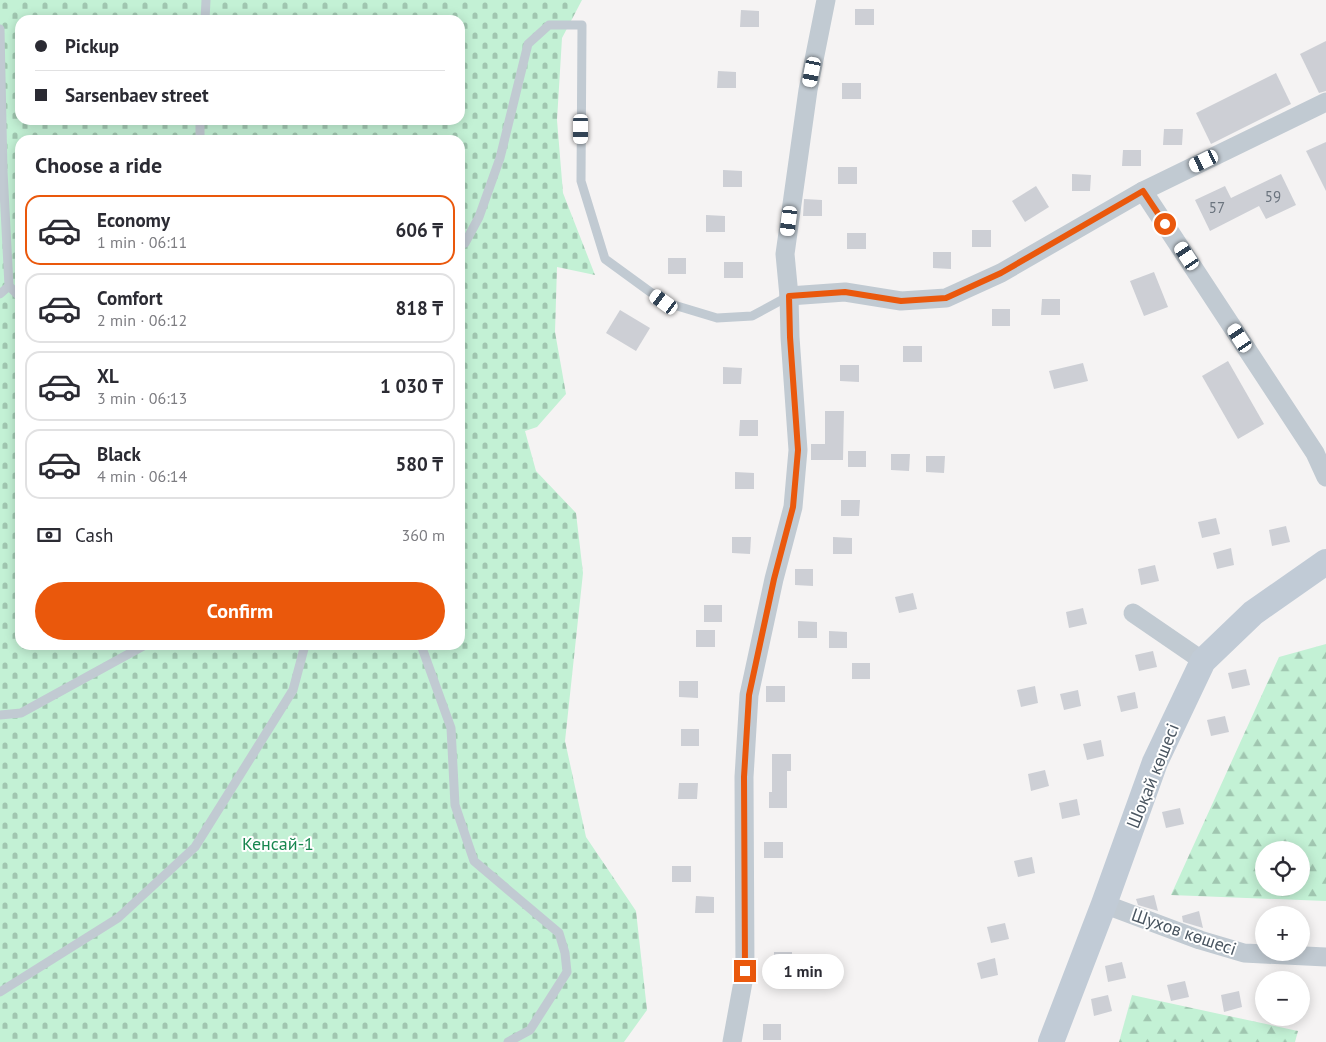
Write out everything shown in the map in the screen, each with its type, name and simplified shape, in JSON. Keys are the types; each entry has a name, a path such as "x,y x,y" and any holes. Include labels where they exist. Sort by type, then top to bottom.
{"street":[{"path":"732,1042 745,971 744,777 749,695 774,579 793,507 798,450 785,254 808,90 826,0"},
{"path":"789,296 845,292 901,301 946,298 1001,273 1143,191 1326,102"},
{"path":"1143,191 1320,451 1326,476"},
{"name":"Шоқай көшесі","path":"1051,1042 1104,904 1155,762 1203,661 1254,613 1326,562"},
{"path":"1134,613 1203,661"},
{"name":"Шухов көшесі","path":"1104,904 1200,940 1244,953 1326,957"}],"lane":[{"path":"205,15 206,0"},
{"path":"465,243 479,217 500,158 528,44 549,25 582,25 581,181 605,259 664,302 717,318 752,316 789,296"},
{"path":"0,28 1,169 9,286 15,293"},
{"path":"0,294 9,286"},
{"path":"0,715 21,713 136,650"},
{"path":"0,992 118,918 195,846 293,690 305,650"},
{"path":"423,650 451,728 455,806 474,861 559,932 565,952 567,972 541,1014 530,1030 508,1042"}],"green space":[{"name":"Кенсай-1","path":"0,0 582,0 562,38 557,120 563,193 595,275 557,267 555,332 566,394 537,427 525,431 536,471 576,513 583,573 565,741 586,837 636,911 647,1010 624,1042 0,1042"},
{"path":"1326,644 1326,901 1171,895 1279,657"},
{"path":"1132,995 1255,1022 1255,1026 1275,1026 1298,1031 1295,1042 1119,1042"}],"building":[{"path":"855,9 874,9 874,25 855,25"},
{"path":"741,10 759,11 759,27 740,27"},
{"path":"1326,41 1326,91 1319,93 1300,54"},
{"path":"718,71 736,72 736,88 717,88"},
{"path":"1276,73 1291,104 1211,144 1196,113"},
{"path":"842,83 861,83 861,99 842,99"},
{"path":"1164,129 1183,129 1182,145 1163,145"},
{"path":"1326,142 1326,191 1306,151"},
{"path":"1123,150 1141,150 1141,166 1122,166"},
{"path":"838,167 857,167 857,184 838,184"},
{"path":"723,170 742,171 742,187 723,187"},
{"path":"1072,174 1091,175 1090,191 1072,191"},
{"path":"1281,174 1296,205 1266,219 1259,206 1210,231 1195,200 1225,186 1231,198"},
{"path":"1036,186 1049,207 1025,222 1012,201"},
{"path":"804,199 822,200 822,216 803,216"},
{"path":"706,215 725,216 725,232 706,232"},
{"path":"972,230 991,230 991,247 972,247"},
{"path":"847,233 866,233 866,249 847,249"},
{"path":"933,252 951,252 951,269 933,268"},
{"path":"668,258 686,258 686,274 668,274"},
{"path":"724,262 743,262 743,278 724,278"},
{"path":"1154,272 1168,307 1144,316 1130,281"},
{"path":"1042,299 1060,299 1060,315 1041,315"},
{"path":"992,309 1010,309 1010,326 992,326"},
{"path":"620,310 650,328 636,351 606,333"},
{"path":"903,346 922,346 922,362 903,362"},
{"path":"1228,361 1264,424 1238,439 1202,376"},
{"path":"1083,363 1088,381 1054,389 1049,371"},
{"path":"840,365 859,365 859,382 840,381"},
{"path":"723,367 742,368 741,384 723,384"},
{"path":"825,411 844,411 843,460 811,460 811,444 825,444"},
{"path":"740,420 758,420 758,436 739,436"},
{"path":"848,451 866,451 866,467 848,467"},
{"path":"891,454 910,454 909,471 891,470"},
{"path":"926,456 945,456 944,473 926,472"},
{"path":"735,472 754,473 754,489 735,489"},
{"path":"841,500 860,500 859,516 841,516"},
{"path":"1216,518 1220,534 1202,538 1198,522"},
{"path":"1286,526 1290,542 1272,546 1269,530"},
{"path":"732,537 751,537 750,554 732,553"},
{"path":"833,537 852,538 852,554 833,554"},
{"path":"1231,548 1234,565 1217,569 1213,553"},
{"path":"1155,565 1159,581 1141,585 1138,569"},
{"path":"795,569 813,569 813,586 795,585"},
{"path":"913,593 917,609 899,613 895,597"},
{"path":"704,605 722,605 722,622 704,622"},
{"path":"1083,608 1087,624 1069,628 1066,612"},
{"path":"798,621 817,622 817,638 798,638"},
{"path":"696,630 715,630 715,647 696,647"},
{"path":"829,631 847,632 847,648 829,648"},
{"path":"1153,651 1157,667 1139,671 1135,655"},
{"path":"852,663 870,663 870,679 852,679"},
{"path":"1246,669 1250,685 1232,689 1228,673"},
{"path":"679,681 698,681 698,698 679,697"},
{"path":"766,686 785,686 785,702 766,702"},
{"path":"1035,686 1038,703 1021,707 1017,690"},
{"path":"1078,690 1081,706 1064,710 1060,694"},
{"path":"1135,692 1138,708 1121,712 1117,696"},
{"path":"1225,716 1229,732 1211,736 1207,720"},
{"path":"681,729 699,729 699,746 681,746"},
{"path":"1101,740 1104,756 1087,760 1083,744"},
{"path":"772,754 791,754 791,771 787,771 787,808 769,808 769,792 772,792"},
{"path":"1045,770 1049,786 1031,791 1028,774"},
{"path":"679,783 698,783 697,799 678,799"},
{"path":"1077,799 1080,815 1062,819 1059,803"},
{"path":"1180,808 1184,824 1166,828 1162,812"},
{"path":"764,842 783,842 783,858 764,858"},
{"path":"1032,857 1035,873 1018,877 1014,861"},
{"path":"672,866 691,866 691,882 672,882"},
{"path":"1154,895 1158,911 1138,905 1136,899"},
{"path":"696,896 714,897 714,913 695,913"},
{"path":"1199,911 1203,928 1183,922 1182,916"},
{"path":"1005,923 1009,939 991,943 987,927"},
{"path":"774,952 792,952 792,969 774,968"},
{"path":"995,958 998,975 981,979 977,963"},
{"path":"1122,962 1126,978 1108,982 1105,966"},
{"path":"1185,981 1189,997 1171,1001 1167,985"},
{"path":"1239,991 1242,1007 1224,1012 1221,995"},
{"path":"1108,995 1112,1011 1094,1016 1091,999"},
{"path":"763,1024 781,1024 781,1040 763,1040"}],"route":[{"path":"745,971 746,859 744,777 749,695 774,579 793,507 798,450 789,296 845,292 901,301 946,298 1001,273 1143,191 1165,224"}]}
